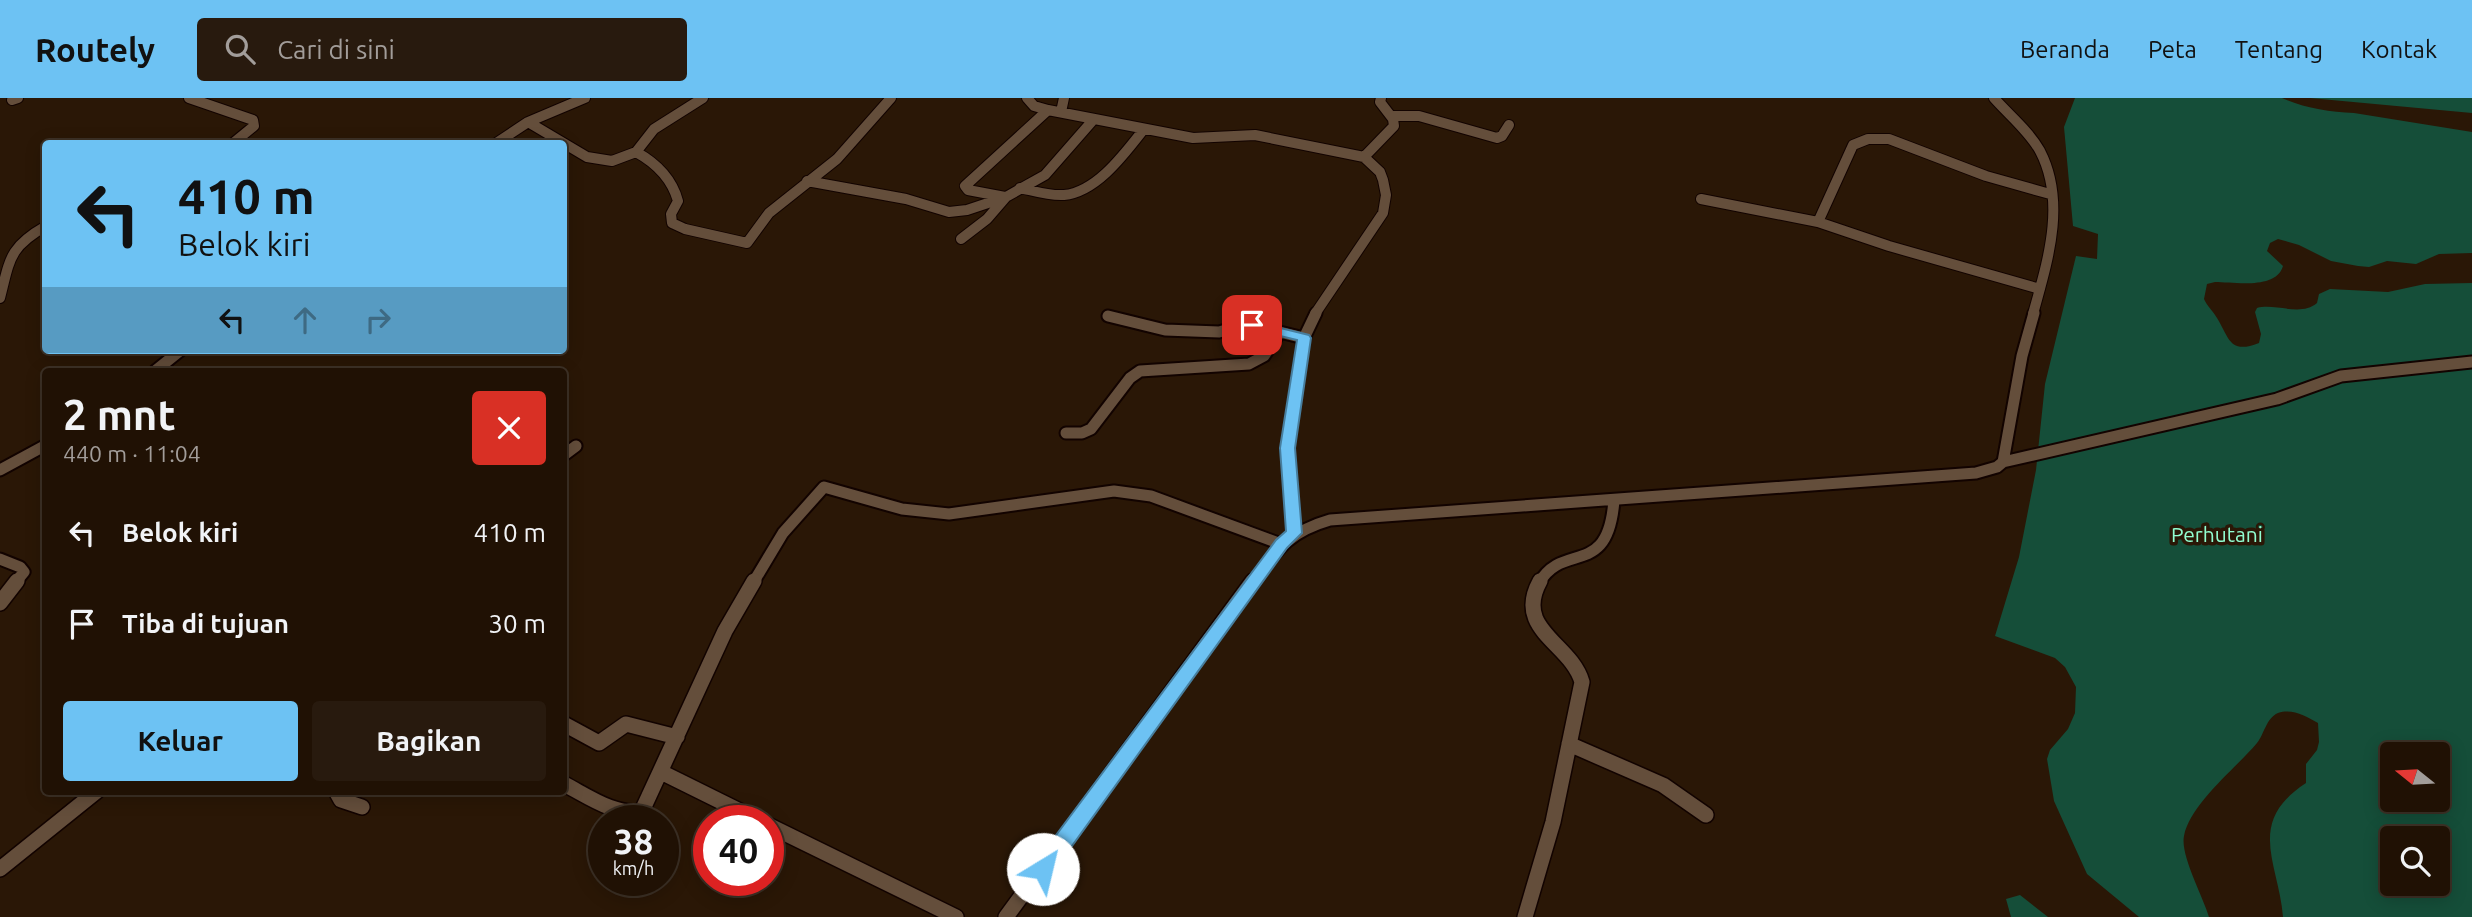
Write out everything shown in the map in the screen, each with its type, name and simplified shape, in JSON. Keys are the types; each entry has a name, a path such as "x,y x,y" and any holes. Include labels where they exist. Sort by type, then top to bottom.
{"street":[{"path":"189,98 253,120 254,126 237,140"},
{"path":"501,140 528,122 586,98"},
{"path":"567,144 593,159 612,161 636,152 654,128 704,98"},
{"path":"636,152 654,163 675,190 678,201 671,214 672,223 741,243 751,240 769,213 837,159 891,98"},
{"path":"1027,98 1034,106 1048,110 1201,139 1262,136 1364,157 1380,172 1386,195 1383,213 1311,320 1304,338 1287,448 1294,533"},
{"path":"1061,112 1064,98"},
{"path":"1364,157 1393,128 1395,121 1380,103 1381,98"},
{"path":"1994,98 2041,153 2050,194 2053,236 2022,356 2003,462"},
{"path":"1006,197 968,190 965,186 1048,110"},
{"path":"1391,116 1409,115 1432,119 1497,138 1502,136 1509,125"},
{"path":"961,239 982,224 1006,197 1045,175 1094,119"},
{"path":"528,122 560,140"},
{"path":"1019,188 1058,194 1075,192 1099,176 1129,149 1144,129"},
{"path":"1818,222 1853,145 1874,138 1889,139 2005,182 2050,194"},
{"path":"807,181 906,199 949,212 967,210 1006,197"},
{"path":"1701,199 1818,222 1889,246 2040,289"},
{"path":"0,298 12,253 25,238 42,228"},
{"path":"1108,316 1166,330 1219,332 1247,324 1304,338"},
{"path":"1066,433 1082,433 1091,429 1130,378 1140,371 1249,365 1264,356 1280,332"},
{"path":"159,368 176,354"},
{"path":"1006,917 1281,544 1311,524 1330,520 1976,473 1997,467 2003,462 2277,399 2341,376 2472,362"},
{"path":"567,453 576,446"},
{"path":"0,470 42,448"},
{"path":"567,785 620,811 636,814 643,809 731,620 783,533 824,487 902,509 949,514 1121,490 1151,496 1281,544"},
{"path":"1525,917 1553,822 1582,682 1581,671 1574,661 1539,629 1533,618 1537,584 1551,567 1587,555 1604,542 1609,531 1614,500"},
{"path":"0,559 20,567 24,572 0,603"},
{"path":"567,726 599,743 626,724 677,737"},
{"path":"1569,744 1604,762 1663,785 1706,815"},
{"path":"661,772 728,805"},
{"path":"0,870 92,795"},
{"path":"338,795 341,800 362,807"},
{"path":"784,833 956,917"}],"green space":[{"name":"Perhutani","path":"2075,98 2282,98 2317,109 2472,132 2472,253 2439,254 2416,264 2387,261 2369,267 2331,261 2299,245 2278,239 2270,243 2267,251 2283,266 2279,274 2263,282 2207,284 2204,299 2231,342 2241,347 2259,343 2261,334 2255,312 2257,308 2304,309 2317,303 2319,294 2330,289 2388,292 2425,284 2472,283 2472,917 2283,917 2272,861 2271,829 2276,813 2287,798 2306,783 2306,764 2317,750 2319,742 2318,723 2304,715 2288,711 2274,715 2257,743 2204,799 2188,824 2184,836 2185,854 2209,917 2139,917 2087,874 2054,801 2047,759 2050,750 2068,729 2075,713 2076,687 2065,667 2055,658 1995,636 2019,557 2036,470 2045,384 2076,256 2097,259 2098,234 2073,226 2064,127"},
{"path":"2310,98 2472,98 2472,113"},
{"path":"2020,895 2048,917 2011,917 2006,899"}],"route":[{"path":"1043,869 1281,544 1294,533 1287,448 1304,338 1252,325"}]}
